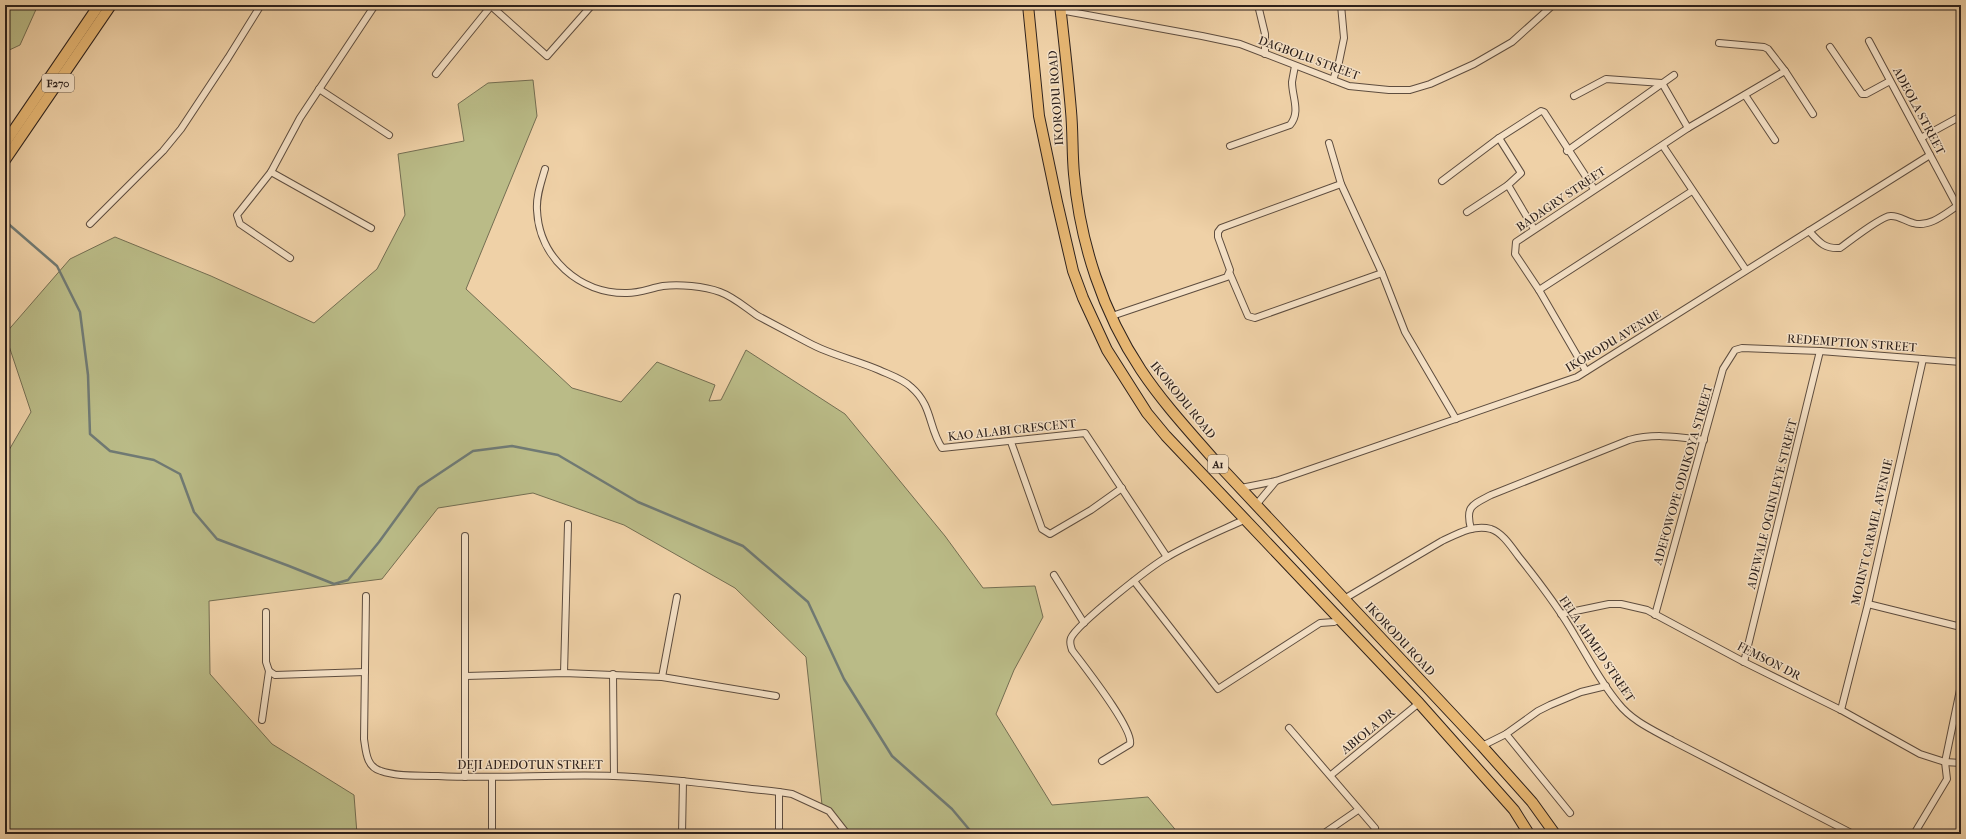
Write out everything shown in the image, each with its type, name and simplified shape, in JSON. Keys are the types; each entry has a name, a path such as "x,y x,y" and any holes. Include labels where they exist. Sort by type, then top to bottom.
{"main road":[{"name":"F270","path":"5,143 99,5"},
{"name":"F270","path":"5,160 111,5"},
{"name":"IKORODU ROAD","path":"1028,5 1039,116 1065,240 1083,298 1107,350 1147,413 1166,436 1419,703 1514,810 1529,834"},
{"name":"IKORODU ROAD","path":"1060,8 1071,111 1074,174 1078,206 1094,272 1112,316 1140,369 1178,419 1256,505 1482,746 1532,802 1555,834"}],"street":[{"path":"90,224 163,151 180,129 228,58 261,5"},
{"path":"290,258 240,224 237,215 271,172 300,118 374,5"},
{"path":"436,74 490,5 547,56 592,5"},
{"path":"1258,5 1265,34 1265,54"},
{"path":"1333,80 1339,62 1344,38 1341,5"},
{"name":"DAGBOLU STREET","path":"1060,8 1240,44 1349,86 1389,90 1410,90 1430,84 1456,73 1512,42 1553,5"},
{"name":"ADEOLA STREET","path":"1869,41 1961,212"},
{"path":"1719,44 1764,47 1771,52 1813,114"},
{"path":"1830,47 1862,94 1866,94 1890,81"},
{"path":"1230,146 1290,125 1294,120 1296,112 1292,82 1295,66"},
{"name":"BADAGRY STREET","path":"1586,371 1540,290 1515,254 1516,242 1688,128 1784,71"},
{"path":"1567,151 1674,75"},
{"path":"1574,96 1606,79 1662,83"},
{"path":"1662,83 1688,128"},
{"path":"319,89 389,134"},
{"path":"1745,95 1775,140"},
{"path":"1442,181 1499,138 1541,111 1544,112 1567,151 1594,189"},
{"path":"1921,138 1961,116"},
{"path":"1467,212 1508,185 1521,173 1499,138"},
{"path":"1329,143 1341,184 1382,272 1405,332 1456,419"},
{"path":"1663,146 1746,270"},
{"name":"IKORODU AVENUE","path":"1241,488 1276,481 1565,381 1586,371 1930,155"},
{"name":"KAO ALABI CRESCENT","path":"545,169 537,203 538,220 542,236 552,257 560,267 578,280 610,292 636,293 663,286 692,287 720,292 811,344 871,366 911,386 922,399 928,410 942,448 1011,442 1085,433 1167,557"},
{"path":"271,172 371,228"},
{"path":"1341,184 1221,228 1218,232 1218,237 1230,270 1230,274 1248,316 1255,318 1382,272"},
{"path":"1508,185 1534,229"},
{"path":"1540,290 1692,191"},
{"path":"1809,231 1823,246 1840,248 1888,216 1898,217 1914,224 1924,224 1936,220 1957,206"},
{"path":"1112,316 1228,277 1230,274"},
{"name":"REDEMPTION STREET","path":"1742,348 1820,351 1961,362"},
{"name":"ADEFOWOPE ODUKOYA STREET","path":"1655,615 1723,368 1735,350 1742,348"},
{"name":"ADEWALE OGUNLEYE STREET","path":"1744,662 1820,351"},
{"name":"MOUNT CARMEL AVENUE","path":"1841,710 1868,604 1923,359"},
{"path":"1471,529 1468,510 1473,505 1491,495 1629,440 1643,436 1659,435 1704,440"},
{"path":"1011,442 1042,529 1047,533 1050,534 1084,514 1122,488"},
{"path":"1256,505 1276,481"},
{"path":"1102,761 1130,744 1131,741 1116,711 1072,650 1070,644 1071,638 1084,623 1134,581 1167,557 1246,519"},
{"path":"564,673 568,524"},
{"name":"FELA AHMED STREET","path":"1344,599 1442,541 1471,529 1492,530 1499,535 1531,572 1561,614 1617,703 1643,725 1853,834"},
{"path":"465,777 466,536"},
{"path":"1054,575 1084,623"},
{"path":"1134,581 1218,689 1320,623 1334,622 1340,619"},
{"name":"DEJI ADEDOTUN STREET","path":"366,596 364,739 369,762 372,767 380,771 397,774 465,777 614,776 683,781 779,792 792,794 829,811 847,834"},
{"path":"662,677 677,597"},
{"name":"FEMSON DR","path":"1561,614 1609,604 1637,607 1841,710 1920,754 1945,762 1961,763"},
{"path":"1868,604 1961,627"},
{"path":"262,720 269,671 266,662 266,612"},
{"path":"269,671 275,675 365,672"},
{"path":"466,676 564,673 662,677 776,696"},
{"path":"613,674 614,776"},
{"path":"1914,834 1947,780 1945,762 1961,685"},
{"path":"1482,746 1506,734 1550,704 1581,692 1606,686"},
{"name":"ABIOLA DR","path":"1331,775 1419,703"},
{"path":"1289,728 1375,828"},
{"path":"1506,734 1570,813"},
{"path":"492,777 492,834"},
{"path":"682,834 683,781"},
{"path":"779,792 779,834"},
{"path":"1324,834 1358,810"}],"green space":[{"path":"5,5 38,5 20,45 5,52"},
{"path":"533,80 537,116 466,289 572,388 621,402 657,362 715,385 709,401 721,400 746,350 845,414 945,536 983,588 1035,586 1043,617 1014,670 996,714 1052,805 1148,797 1179,834 848,834 822,805 806,657 735,588 624,525 533,493 438,508 382,579 209,601 210,674 272,744 354,795 357,834 5,834 5,718 7,717 5,710 5,457 31,412 5,334 70,259 115,237 211,276 314,323 377,269 405,215 398,154 464,141 458,104 488,83"}],"waterway":[{"path":"5,221 57,266 80,312 88,375 90,434 110,451 154,460 180,474 194,512 217,539 334,584 348,580 379,542 419,487 473,451 512,446 558,455 638,502 743,546 808,602 844,679 892,756 952,809 973,834"}]}
